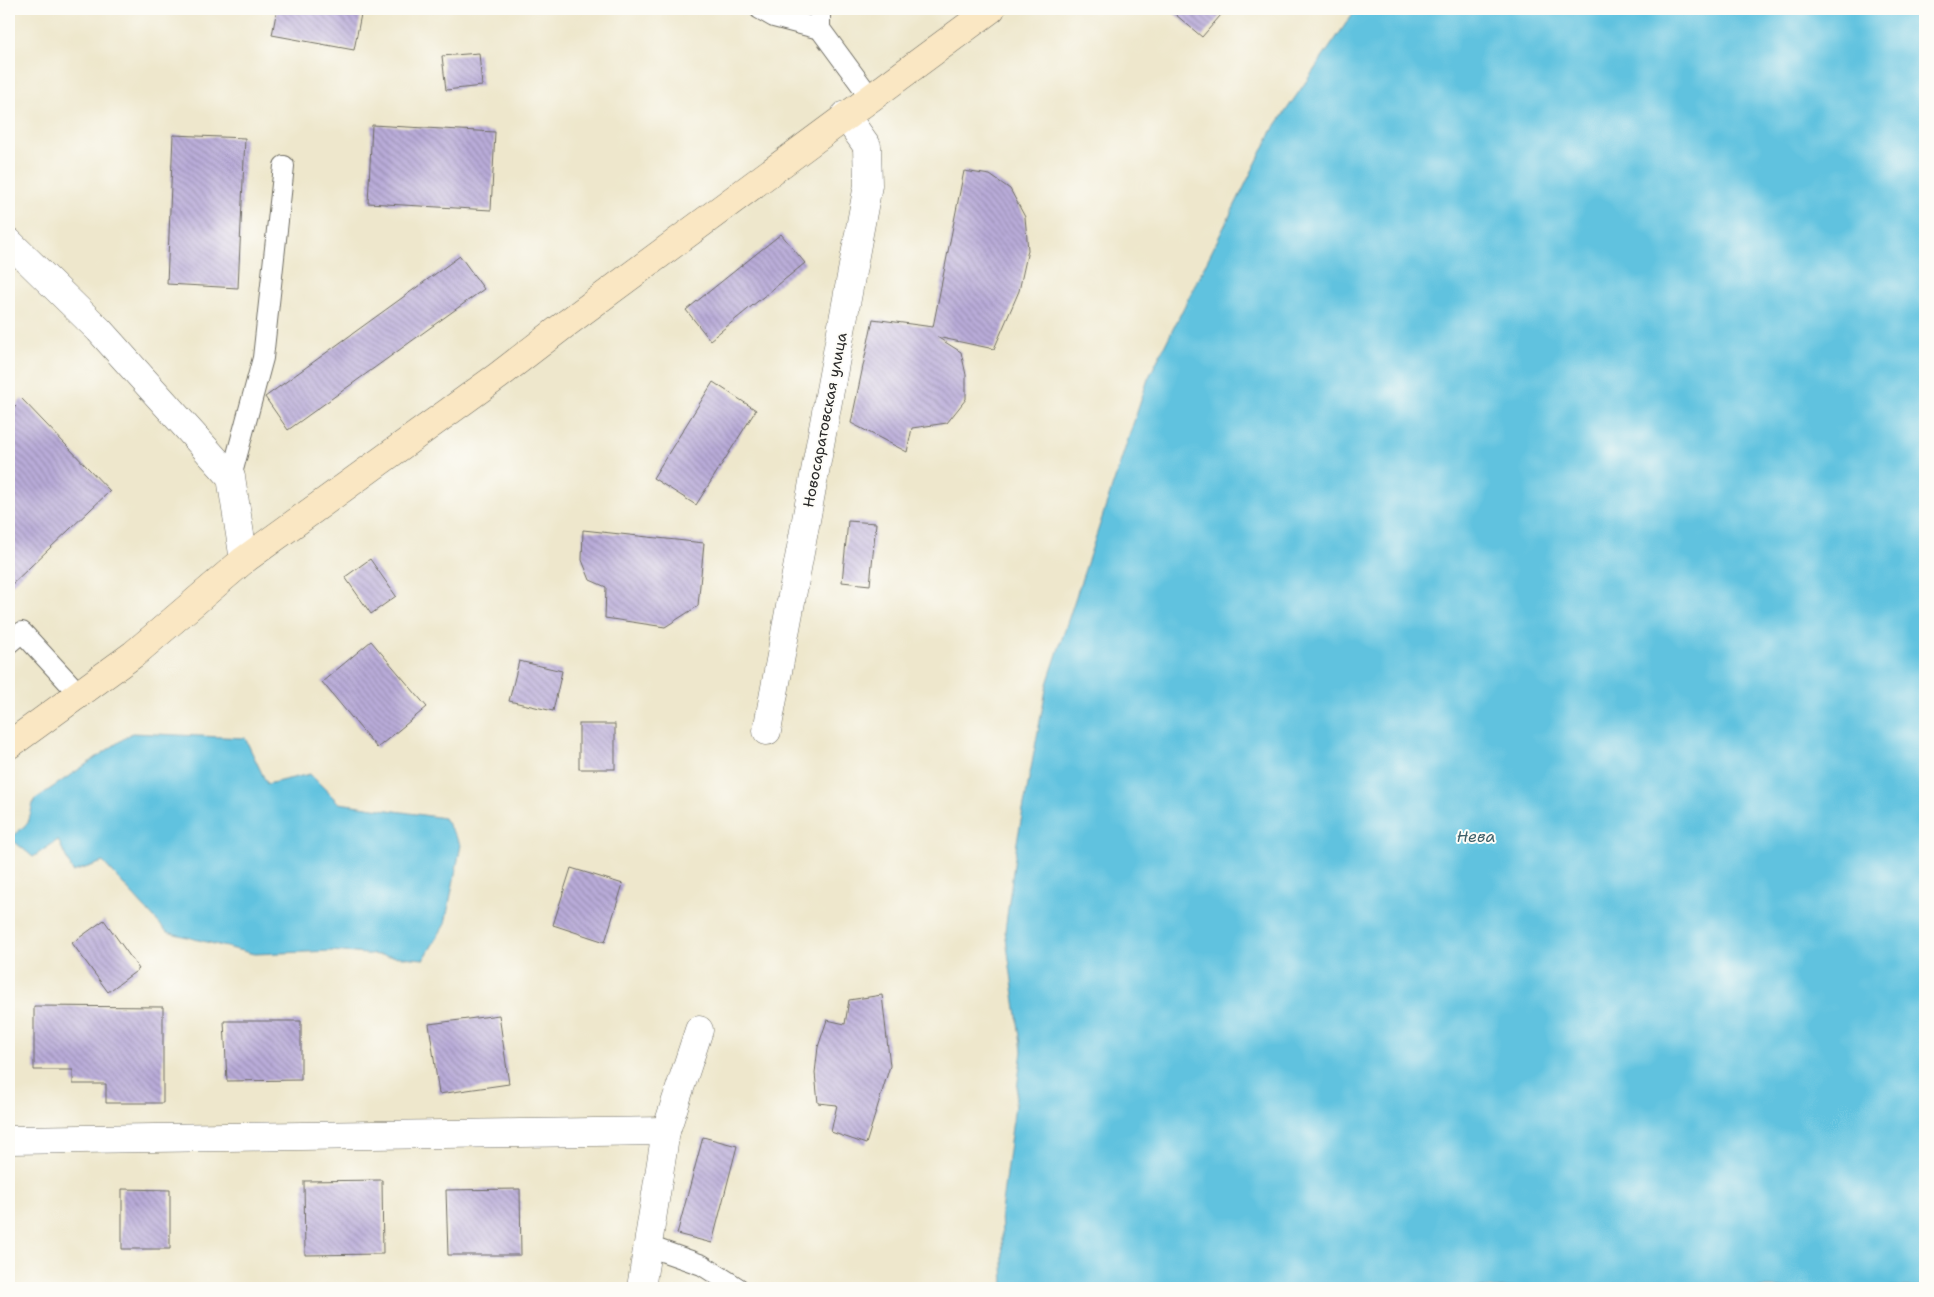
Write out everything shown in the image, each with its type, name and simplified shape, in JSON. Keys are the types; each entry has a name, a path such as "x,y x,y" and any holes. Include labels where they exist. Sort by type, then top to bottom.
{"main road":[{"path":"9,745 134,654 244,560 498,376 845,115 991,9"}],"street":[{"name":"Новосаратовская улица","path":"767,731 868,185 867,146 845,115"},
{"path":"9,242 99,330 231,476 244,560"},
{"path":"642,1288 666,1132 699,1030"},
{"path":"9,1140 666,1132"}],"lane":[{"path":"760,9 774,17 820,29"},
{"path":"820,9 820,29 870,97"},
{"path":"231,476 263,358 284,166"},
{"path":"9,644 22,632 79,694"},
{"path":"648,1246 702,1265 738,1288"}],"water":[{"name":"Нева","path":"1356,9 1925,9 1925,1288 1004,1288 1001,1211 1022,1051 1005,931 1017,842 1047,684 1148,379 1272,131"},
{"path":"132,733 245,738 267,784 310,774 339,803 444,818 461,845 445,924 424,959 332,951 254,954 167,932 103,862 73,872 58,840 33,857 10,838 28,823 34,800"}],"building":[{"path":"277,9 362,9 354,50 272,35"},
{"path":"1169,9 1226,9 1202,37"},
{"path":"479,53 482,86 446,90 442,56"},
{"path":"372,125 495,132 491,210 368,203"},
{"path":"173,135 245,138 238,288 167,284"},
{"path":"964,171 990,175 1010,189 1025,217 1028,250 1019,291 994,349 937,337 961,352 966,375 966,399 947,423 912,428 907,452 851,423 873,319 933,327"},
{"path":"781,234 805,263 710,340 686,310"},
{"path":"460,256 484,289 288,430 265,397"},
{"path":"713,382 756,410 696,505 653,478"},
{"path":"22,399 110,491 9,587 9,412"},
{"path":"848,521 876,523 870,585 842,582"},
{"path":"583,530 704,543 698,606 665,627 605,618 606,587 590,580 582,560"},
{"path":"370,559 396,596 371,614 345,577"},
{"path":"371,641 427,707 377,748 322,682"},
{"path":"519,661 562,671 553,711 509,701"},
{"path":"579,724 615,724 615,769 579,769"},
{"path":"571,868 623,884 605,942 553,925"},
{"path":"104,920 139,969 108,992 72,943"},
{"path":"882,995 890,1066 866,1144 831,1132 837,1105 818,1103 815,1073 818,1047 827,1020 845,1024 849,1000"},
{"path":"34,1006 163,1007 163,1103 106,1103 106,1084 73,1084 73,1070 34,1070"},
{"path":"499,1015 509,1084 439,1094 429,1024"},
{"path":"224,1021 301,1021 301,1080 227,1081"},
{"path":"703,1137 737,1146 712,1243 677,1234"},
{"path":"382,1180 383,1254 305,1255 304,1181"},
{"path":"122,1189 170,1190 170,1249 122,1249"},
{"path":"520,1189 521,1255 448,1255 446,1190"}]}
